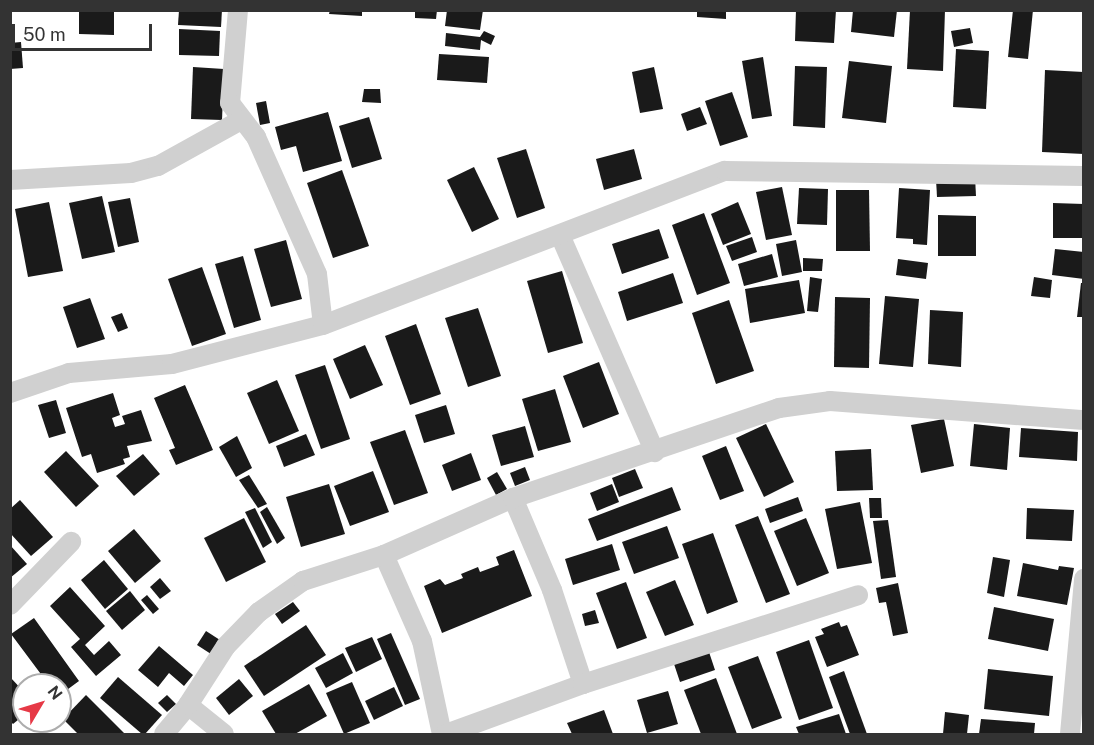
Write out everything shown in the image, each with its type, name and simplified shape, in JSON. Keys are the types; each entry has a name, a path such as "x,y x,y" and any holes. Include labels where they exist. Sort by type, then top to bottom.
{"street":[{"path":"238,10 230,103 256,137 317,273 323,325"},
{"path":"10,180 130,173 158,166 241,120"},
{"path":"10,393 69,373 172,364 323,325 725,171 1083,176"},
{"path":"560,235 655,452"},
{"path":"164,735 188,705 226,645 259,612 303,581 384,555 513,498 655,452 779,408 830,401 1083,420"},
{"path":"513,498 552,590 584,684"},
{"path":"10,605 70,542"},
{"path":"384,555 422,641 444,735 584,684 858,595"},
{"path":"1070,735 1083,579"},
{"path":"188,705 224,735"}],"building":[{"path":"79,10 114,10 114,35 79,34"},
{"path":"179,10 222,10 221,27 178,25"},
{"path":"330,10 362,10 362,16 329,14"},
{"path":"415,10 437,10 436,19 415,18"},
{"path":"447,10 483,10 480,30 445,26"},
{"path":"697,10 726,10 726,19 697,17"},
{"path":"796,10 836,10 834,43 795,41"},
{"path":"853,10 897,10 894,37 851,32"},
{"path":"910,10 945,10 943,71 907,69"},
{"path":"1013,10 1033,10 1028,59 1008,57"},
{"path":"970,28 973,43 954,47 951,31"},
{"path":"179,29 220,31 219,56 179,55"},
{"path":"484,31 495,36 491,45 481,40 480,50 445,46 446,33 480,37"},
{"path":"21,42 23,68 10,69 10,43"},
{"path":"956,49 989,51 986,109 953,107"},
{"path":"439,54 489,57 487,83 437,80"},
{"path":"763,57 772,116 752,119 742,61"},
{"path":"849,61 892,66 886,123 842,118"},
{"path":"795,66 827,67 825,128 793,126"},
{"path":"193,67 224,69 222,120 191,119"},
{"path":"654,67 663,109 640,113 632,72"},
{"path":"1045,70 1084,72 1084,154 1042,152"},
{"path":"364,89 380,89 381,103 362,102"},
{"path":"732,92 748,137 720,146 705,101"},
{"path":"266,101 270,123 260,125 256,103"},
{"path":"700,107 707,124 687,131 681,114"},
{"path":"328,112 342,161 303,172 296,146 281,150 275,127"},
{"path":"369,117 382,159 352,168 339,126"},
{"path":"526,149 545,208 517,218 497,158"},
{"path":"634,149 642,179 604,190 596,159"},
{"path":"474,167 499,219 472,232 447,180"},
{"path":"342,170 369,246 333,258 307,183"},
{"path":"975,177 976,196 937,197 936,179"},
{"path":"782,187 792,235 766,240 756,192"},
{"path":"799,188 828,189 827,225 797,224"},
{"path":"899,188 930,190 927,245 913,244 913,239 896,238"},
{"path":"836,190 869,190 870,251 836,251"},
{"path":"102,196 115,252 82,259 69,203"},
{"path":"130,198 139,242 118,247 108,202"},
{"path":"49,202 63,271 28,277 15,209"},
{"path":"738,202 751,234 723,245 711,214"},
{"path":"1053,203 1084,204 1084,238 1053,238"},
{"path":"704,213 730,283 697,295 672,225"},
{"path":"938,215 976,216 976,256 938,256"},
{"path":"659,229 669,258 622,274 612,244"},
{"path":"752,237 757,252 732,261 726,246"},
{"path":"286,240 302,299 271,307 254,249"},
{"path":"796,240 802,272 782,276 776,244"},
{"path":"1055,249 1084,252 1084,279 1052,275"},
{"path":"772,254 778,277 744,286 738,264"},
{"path":"243,256 261,320 234,328 215,264"},
{"path":"803,258 823,259 822,271 803,271"},
{"path":"898,259 928,263 926,279 896,275"},
{"path":"202,267 226,334 192,346 168,279"},
{"path":"562,271 583,343 548,353 527,281"},
{"path":"673,273 683,303 627,321 618,292"},
{"path":"810,277 822,279 818,312 807,311"},
{"path":"1034,277 1052,280 1050,298 1031,296"},
{"path":"799,280 805,313 750,323 745,289"},
{"path":"1081,283 1084,283 1084,317 1077,317"},
{"path":"885,296 919,299 913,367 879,364"},
{"path":"835,297 870,298 869,368 834,367"},
{"path":"90,298 105,339 77,348 63,307"},
{"path":"729,300 754,371 716,384 692,313"},
{"path":"478,308 501,376 468,387 445,318"},
{"path":"930,310 963,312 961,367 928,364"},
{"path":"122,313 128,328 118,332 111,317"},
{"path":"416,324 441,394 410,405 385,336"},
{"path":"365,345 383,385 350,399 333,359"},
{"path":"599,362 619,414 583,428 563,376"},
{"path":"325,365 350,439 321,449 295,375"},
{"path":"277,380 299,431 269,444 247,393"},
{"path":"185,385 213,450 176,465 169,450 175,448 154,398"},
{"path":"555,389 571,442 538,451 522,399"},
{"path":"113,393 120,415 112,418 115,427 125,424 122,416 141,410 152,441 127,446 130,457 123,459 125,464 97,473 91,454 82,457 66,408"},
{"path":"56,400 66,433 49,438 38,405"},
{"path":"446,405 455,434 424,443 415,415"},
{"path":"944,419 954,466 921,473 911,425"},
{"path":"766,424 794,482 764,497 736,438"},
{"path":"974,424 1010,428 1007,470 970,466"},
{"path":"525,426 534,457 501,466 492,435"},
{"path":"1021,428 1078,432 1077,461 1019,457"},
{"path":"405,430 428,493 394,505 370,442"},
{"path":"306,434 315,455 284,467 276,446"},
{"path":"237,436 252,468 236,477 219,447"},
{"path":"726,446 744,491 720,500 702,456"},
{"path":"871,449 873,490 837,491 835,451"},
{"path":"66,451 99,486 76,507 44,472"},
{"path":"471,453 481,480 452,491 442,465"},
{"path":"143,454 160,474 134,496 116,476"},
{"path":"525,467 530,480 515,486 510,473"},
{"path":"635,469 643,488 619,497 612,478"},
{"path":"373,471 389,512 350,526 334,486"},
{"path":"497,472 507,489 496,495 487,478"},
{"path":"249,475 267,504 258,508 239,480"},
{"path":"329,484 345,534 301,547 286,497"},
{"path":"612,484 619,502 597,511 590,493"},
{"path":"672,487 681,510 597,541 588,519"},
{"path":"798,497 803,511 770,523 765,509"},
{"path":"869,498 881,498 882,518 870,518"},
{"path":"20,500 53,537 31,556 10,533 10,509"},
{"path":"860,502 872,563 837,569 825,509"},
{"path":"267,507 285,538 277,544 260,512"},
{"path":"255,508 272,542 263,548 245,512"},
{"path":"1027,508 1074,510 1072,541 1026,539"},
{"path":"758,516 790,594 766,603 735,525"},
{"path":"244,518 266,562 226,582 204,538"},
{"path":"806,518 829,573 797,586 774,531"},
{"path":"888,520 896,577 881,579 873,521"},
{"path":"667,526 679,558 634,574 622,542"},
{"path":"134,529 161,561 135,583 108,551"},
{"path":"713,533 738,602 707,614 682,544"},
{"path":"612,544 620,570 573,585 565,559"},
{"path":"10,545 27,564 10,578"},
{"path":"514,550 532,596 442,633 424,586 440,579 445,585 463,578 461,574 478,567 480,572 499,565 496,557"},
{"path":"993,557 1010,560 1004,597 987,593"},
{"path":"104,560 128,589 105,609 81,580"},
{"path":"1023,563 1058,570 1059,566 1074,568 1067,605 1017,596"},
{"path":"160,578 171,591 160,599 150,587"},
{"path":"675,580 694,625 665,636 646,592"},
{"path":"626,582 647,638 617,649 596,593"},
{"path":"898,583 908,633 893,636 886,602 879,603 876,588"},
{"path":"70,587 105,626 85,645 94,655 109,641 121,655 96,676 71,647 80,639 50,606"},
{"path":"130,591 145,610 122,630 106,611"},
{"path":"147,595 159,609 153,614 141,600"},
{"path":"293,602 300,611 282,624 275,614"},
{"path":"994,607 1054,619 1048,651 988,639"},
{"path":"595,610 599,623 585,626 582,614"},
{"path":"34,618 79,681 72,686 72,673 40,673 11,634"},
{"path":"839,622 841,627 847,625 859,655 827,667 815,637 824,634 821,629"},
{"path":"306,625 326,655 264,696 244,666"},
{"path":"206,631 220,640 211,654 197,645"},
{"path":"391,633 420,699 405,705 377,639"},
{"path":"372,637 382,659 356,672 345,648"},
{"path":"809,640 833,708 799,720 776,652"},
{"path":"159,646 193,675 184,686 169,673 158,687 138,670"},
{"path":"709,652 715,670 680,682 674,664"},
{"path":"343,653 353,673 326,688 315,668"},
{"path":"758,656 782,718 752,729 728,667"},
{"path":"988,669 1053,676 1049,716 984,709"},
{"path":"844,671 867,734 850,734 829,677"},
{"path":"10,677 12,679 12,723 10,721"},
{"path":"118,677 162,715 145,734 142,734 100,698"},
{"path":"716,678 737,734 701,734 684,690"},
{"path":"239,679 253,696 229,715 216,698"},
{"path":"352,682 370,723 344,734 326,693"},
{"path":"309,684 327,716 295,734 276,734 262,711"},
{"path":"394,687 403,706 374,720 365,701"},
{"path":"668,691 678,724 647,733 637,700"},
{"path":"86,695 125,734 78,734 72,728 72,710"},
{"path":"167,695 176,704 167,712 158,703"},
{"path":"604,710 613,734 572,734 567,723"},
{"path":"945,712 969,715 967,734 943,734"},
{"path":"839,714 846,734 799,734 796,727"},
{"path":"981,719 1035,723 1034,734 979,734"}]}
